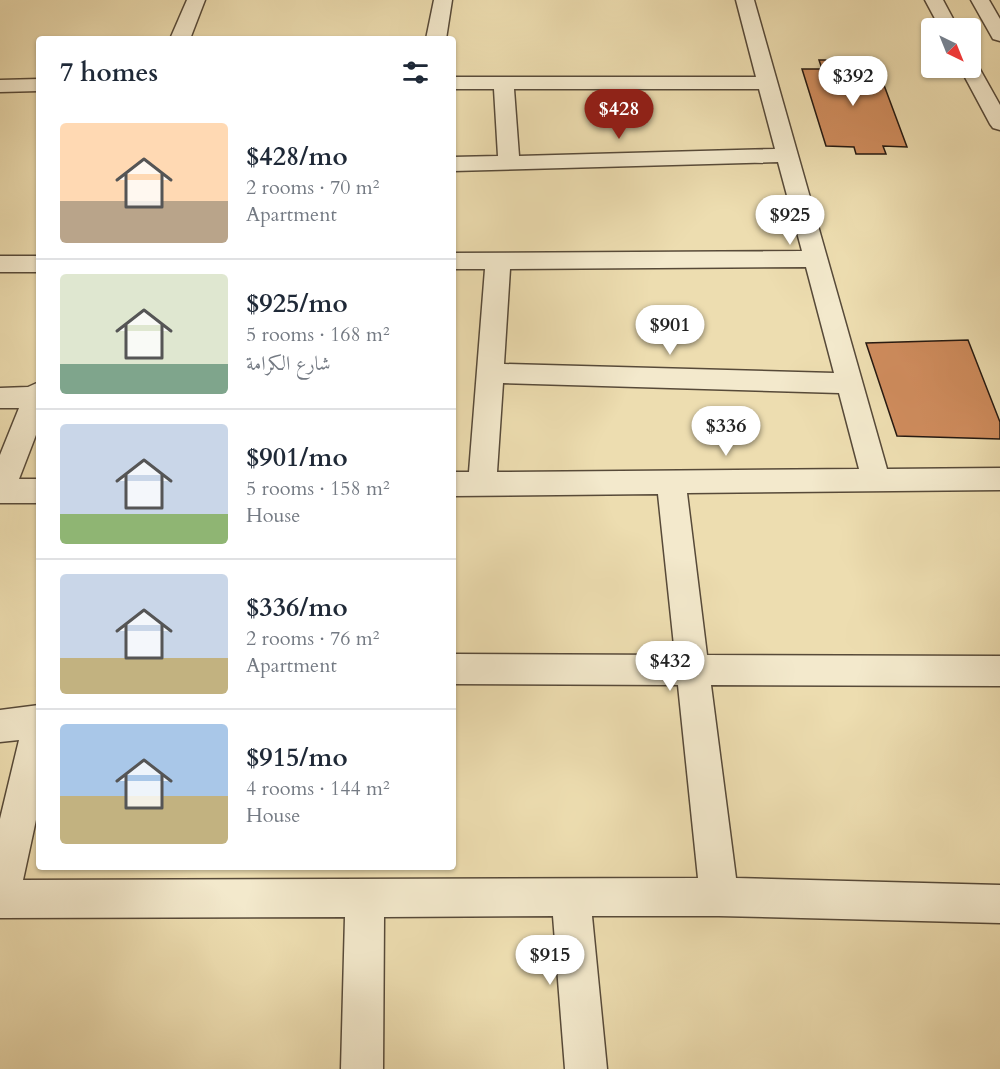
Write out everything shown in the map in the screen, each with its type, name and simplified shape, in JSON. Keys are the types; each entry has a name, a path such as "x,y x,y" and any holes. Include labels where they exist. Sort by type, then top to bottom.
{"street":[{"path":"181,36 196,0"},
{"path":"437,36 443,0"},
{"path":"745,0 876,480"},
{"path":"934,0 944,18"},
{"path":"981,0 1000,35"},
{"path":"975,78 1000,124"},
{"path":"456,83 766,83"},
{"path":"504,83 508,162"},
{"path":"0,86 36,85"},
{"path":"456,164 786,155"},
{"path":"456,261 815,260"},
{"path":"482,484 498,262"},
{"path":"0,264 36,264"},
{"path":"490,373 849,383"},
{"path":"0,398 36,394"},
{"path":"36,399 0,491 36,491"},
{"path":"456,484 1000,479"},
{"path":"671,481 719,897"},
{"path":"456,669 1000,671"},
{"path":"0,726 36,721"},
{"path":"36,741 0,899 719,897 1000,904"},
{"path":"362,1069 365,898"},
{"path":"571,898 586,1069"}],"building":[{"path":"819,60 855,60 858,68 878,69 907,147 883,146 886,154 856,154 854,147 826,146 802,69 822,69"},
{"path":"968,340 1000,422 1000,439 897,436 866,343"}]}
